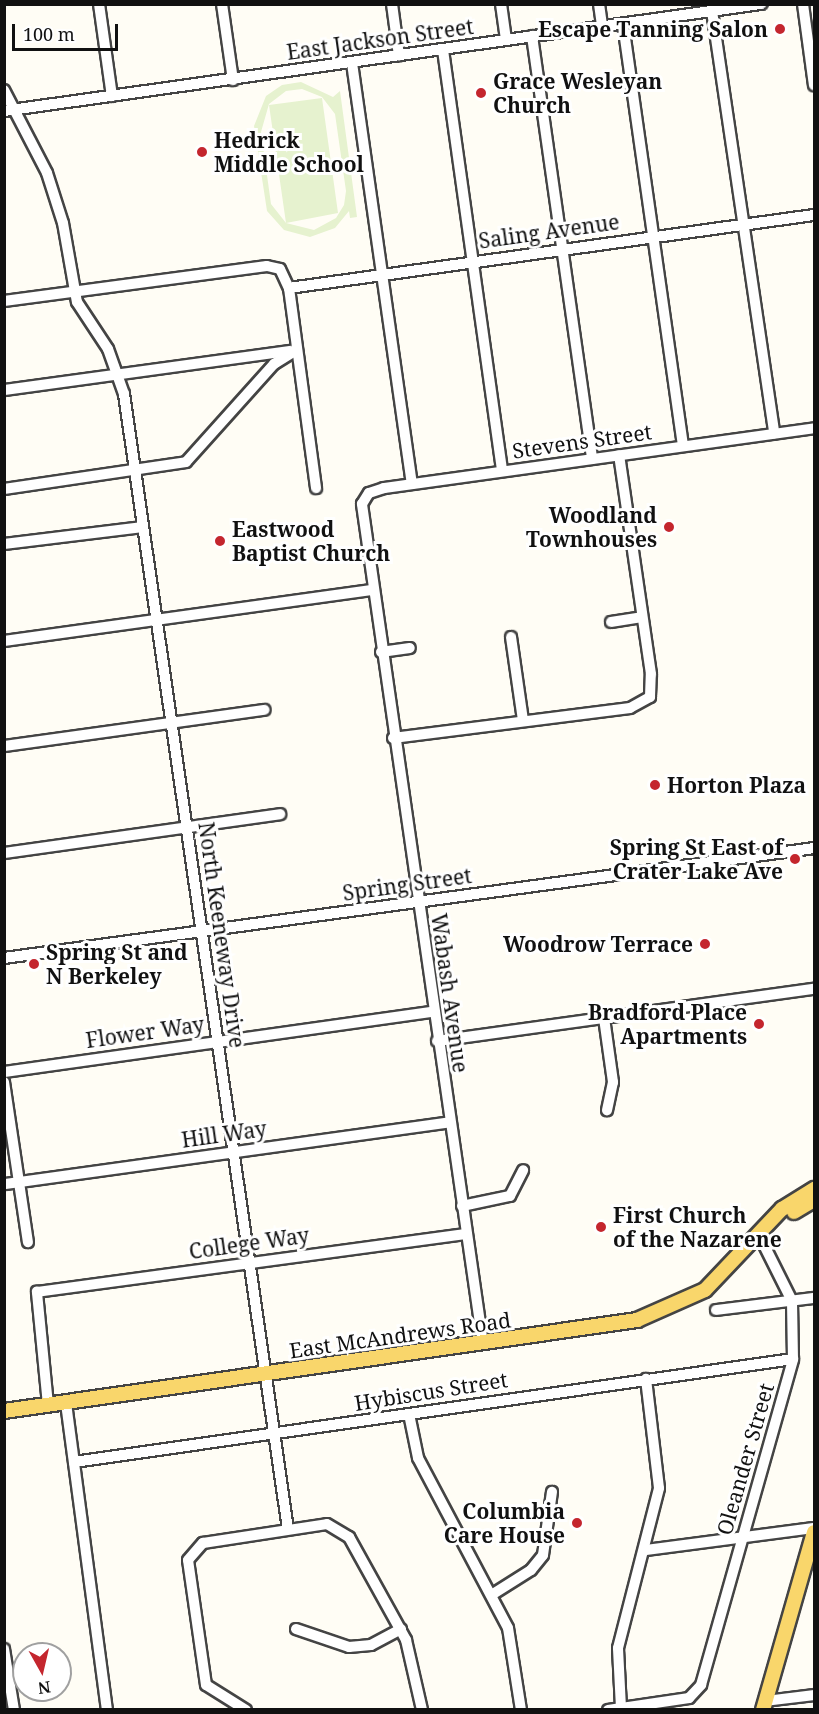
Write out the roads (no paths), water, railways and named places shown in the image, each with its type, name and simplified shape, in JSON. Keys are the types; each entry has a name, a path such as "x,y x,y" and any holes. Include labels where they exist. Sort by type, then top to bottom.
{"main road":[{"name":"East McAndrews Road","path":"4,1411 611,1326 672,1308 718,1280 782,1209 814,1190"},
{"name":"East McAndrews Road","path":"764,1231 814,1200"},
{"path":"764,1705 814,1530"}],"street":[{"path":"99,4 112,96"},
{"path":"222,4 233,80"},
{"path":"392,4 399,56"},
{"path":"501,4 506,40"},
{"path":"599,4 602,26"},
{"name":"East Jackson Street","path":"9,110 761,4"},
{"path":"803,4 814,85"},
{"path":"712,11 774,433"},
{"path":"622,24 683,446"},
{"path":"532,36 592,459"},
{"path":"443,50 502,471"},
{"path":"352,63 412,484"},
{"name":"North Keeneway Drive","path":"4,90 9,110 55,194 75,291 118,374 157,620 288,1529"},
{"name":"Saling Avenue","path":"289,288 814,215"},
{"path":"4,301 280,268 289,288 316,488"},
{"path":"4,390 296,350"},
{"path":"4,489 186,462 274,364 296,350"},
{"name":"Stevens Street","path":"362,504 372,491 412,484 814,428"},
{"path":"393,738 630,708 650,697 642,617 619,455"},
{"name":"Wabash Avenue","path":"362,504 371,590 483,1344"},
{"path":"4,544 143,527"},
{"path":"4,641 371,590"},
{"path":"611,622 642,617"},
{"path":"511,637 523,720"},
{"path":"381,652 410,648"},
{"path":"4,746 265,710"},
{"path":"4,853 280,814"},
{"name":"Spring Street","path":"4,958 814,848"},
{"path":"437,1041 814,989"},
{"name":"Flower Way","path":"4,1072 433,1012"},
{"path":"604,1018 613,1082 607,1110"},
{"path":"4,1082 28,1242"},
{"name":"Hill Way","path":"5,1184 449,1122"},
{"path":"462,1206 510,1196 523,1170"},
{"name":"Oleander Street","path":"621,1708 694,1695 744,1538 794,1359 792,1301 764,1231"},
{"name":"College Way","path":"48,1405 37,1292 466,1234"},
{"path":"716,1311 814,1298"},
{"name":"Hybiscus Street","path":"74,1462 794,1359"},
{"path":"608,1710 621,1708 618,1648 646,1550 659,1475 646,1379"},
{"path":"66,1402 107,1710"},
{"path":"409,1414 418,1458 493,1594 508,1628 520,1710"},
{"path":"493,1594 531,1570 543,1555 552,1492"},
{"path":"246,1710 206,1685 188,1560 203,1543 327,1524 343,1531 401,1629 416,1666 422,1710"},
{"path":"646,1550 814,1530"},
{"path":"296,1629 349,1647 371,1645 401,1629"},
{"path":"5,1657 14,1710"},
{"path":"764,1705 814,1695"}],"place":[{"name":"Escape Tanning Salon","path":"780,29"},
{"name":"Grace Wesleyan Church","path":"481,93"},
{"name":"Hedrick Middle School","path":"202,152"},
{"name":"Woodland Townhouses","path":"669,527"},
{"name":"Eastwood Baptist Church","path":"220,541"},
{"name":"Horton Plaza","path":"655,785"},
{"name":"Spring St East of Crater Lake Ave","path":"795,859"},
{"name":"Woodrow Terrace","path":"705,944"},
{"name":"Spring St and N Berkeley","path":"34,964"},
{"name":"Bradford Place Apartments","path":"759,1024"},
{"name":"First Church of the Nazarene","path":"601,1227"},
{"name":"Columbia Care House","path":"577,1523"}]}
